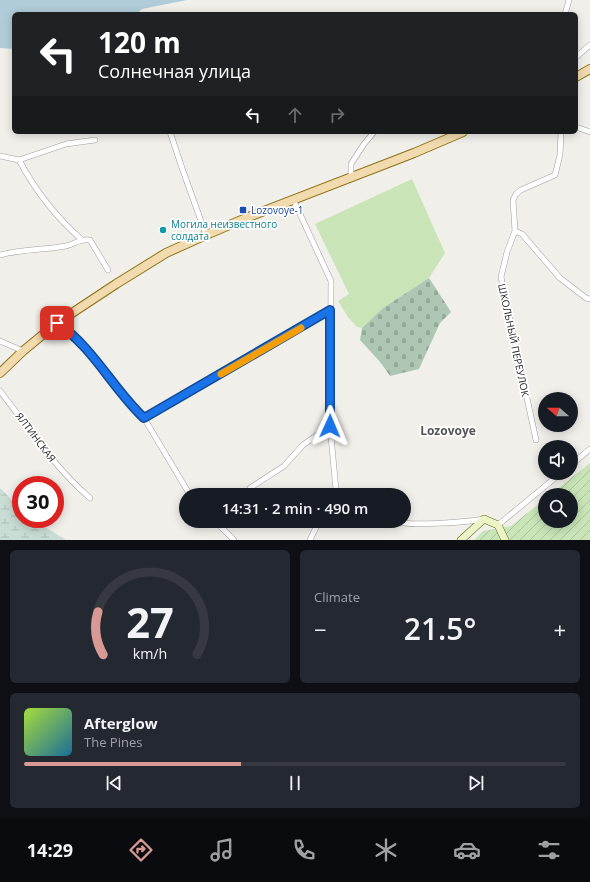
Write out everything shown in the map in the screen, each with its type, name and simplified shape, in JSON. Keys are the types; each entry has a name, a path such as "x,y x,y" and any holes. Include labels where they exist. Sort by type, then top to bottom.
{"main road":[{"path":"578,76 590,69"},
{"path":"0,373 23,351 57,323 166,253 293,199 457,134"},
{"path":"461,540 484,519 498,525 505,540"}],"street":[{"path":"566,12 570,0"},
{"path":"578,55 590,45"},
{"path":"578,128 590,132"},
{"path":"171,134 206,235"},
{"path":"351,177 351,164 372,134"},
{"name":"ШКОЛЬНЫЙ ПЕРЕУЛОК","path":"536,440 501,277 507,252 515,231 513,200 516,194 521,190 555,175 560,155 561,134"},
{"path":"0,156 19,160 66,144 95,140"},
{"path":"19,160 30,181 69,229 82,240"},
{"path":"293,199 331,280 330,426 336,488"},
{"path":"515,231 522,234 560,278 588,298 590,304"},
{"path":"0,255 16,251 68,246 85,239 90,240 108,270"},
{"path":"144,418 330,310"},
{"path":"57,323 71,333 107,374 134,410 144,418 186,488"},
{"path":"0,341 23,351"},
{"name":"ЯЛТИНСКАЯ","path":"0,391 23,420 45,452 80,490 90,498"},
{"path":"250,488 284,466 302,445 330,426"},
{"path":"578,459 590,449"},
{"path":"498,525 553,480"},
{"path":"411,523 484,519"},
{"path":"222,528 234,540"},
{"path":"310,540 316,528"}],"green space":[{"path":"412,179 445,253 429,278 383,308 362,328 357,327 348,317 338,301 349,294 315,224"},
{"path":"429,278 451,312 440,323 419,369 390,376 381,363 360,340 362,328 383,308"},
{"path":"590,463 590,540 474,540 483,531 511,526 538,505 538,528 578,528 578,488 559,488 569,480 578,480 578,473"},
{"path":"0,488 12,500 12,528 47,528 66,540 0,540"}],"water":[{"path":"0,0 187,0 142,9 138,12 12,12 12,49 0,48"}],"slow traffic":[{"path":"221,374 301,328"}],"place":[{"name":"Lozovoye-1","path":"243,210"},
{"name":"Могила неизвестного солдата","path":"163,230"}],"district":[{"name":"Lozovoye","path":"448,430"}],"route":[{"path":"57,323 71,333 107,374 134,410 144,418 330,310 330,426"}]}
